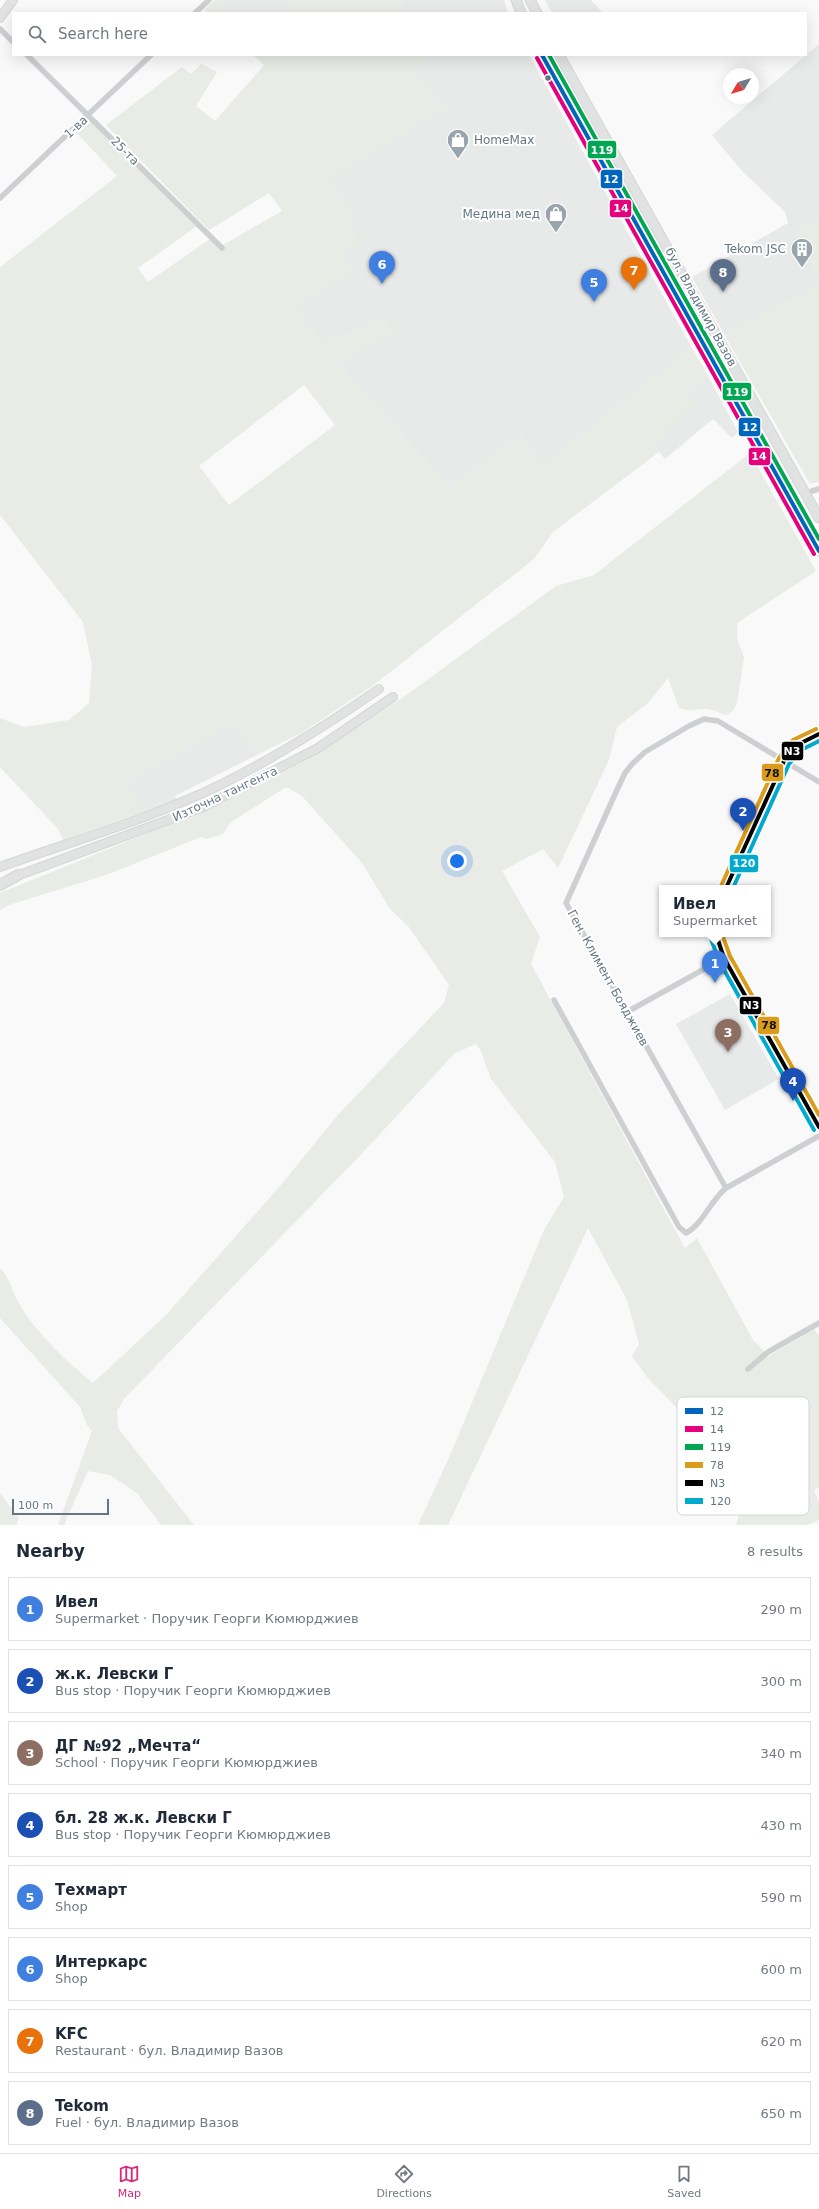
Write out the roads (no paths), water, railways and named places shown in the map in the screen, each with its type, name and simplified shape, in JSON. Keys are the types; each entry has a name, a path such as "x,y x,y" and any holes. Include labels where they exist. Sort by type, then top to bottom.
{"highway":[{"path":"0,883 18,875"}],"main road":[{"path":"516,0 521,12"},
{"path":"530,0 536,12"},
{"name":"бул. Владимир Вазов","path":"543,56 819,551"},
{"name":"бул. Владимир Вазов","path":"560,56 819,518"}],"street":[{"path":"0,18 13,0"},
{"path":"196,12 208,0"},
{"path":"0,29 12,41"},
{"name":"25-та","path":"28,56 222,248"},
{"name":"1-ва","path":"0,198 150,56"},
{"path":"812,491 819,489"},
{"name":"Източна тангента","path":"0,867 168,807 218,786 305,738 379,689"},
{"name":"Източна тангента","path":"18,875 203,807 318,748 393,697"},
{"name":"Ген. Климент Бояджиев","path":"726,1188 566,903 625,772 645,752 704,720 718,721 819,782"},
{"path":"727,885 784,761 797,745 819,734"},
{"path":"717,937 724,958 819,1127"},
{"path":"627,1012 724,958"},
{"path":"554,1000 679,1228 686,1233 693,1229 720,1193 726,1188 819,1136"},
{"path":"748,1369 768,1352 819,1323"}],"place":[{"name":"HomeMax","path":"458,160"},
{"name":"Медина мед","path":"556,234"},
{"name":"Tekom JSC","path":"802,268"},
{"name":"Интеркарс","path":"382,284"},
{"name":"KFC","path":"634,290"},
{"name":"Tekom","path":"723,292"},
{"name":"Техмарт","path":"594,302"},
{"name":"ж.к. Левски Г","path":"743,831"},
{"name":"Ивел","path":"715,983"},
{"name":"ДГ №92 „Мечта“","path":"728,1052"},
{"name":"бл. 28 ж.к. Левски Г","path":"793,1101"}]}
